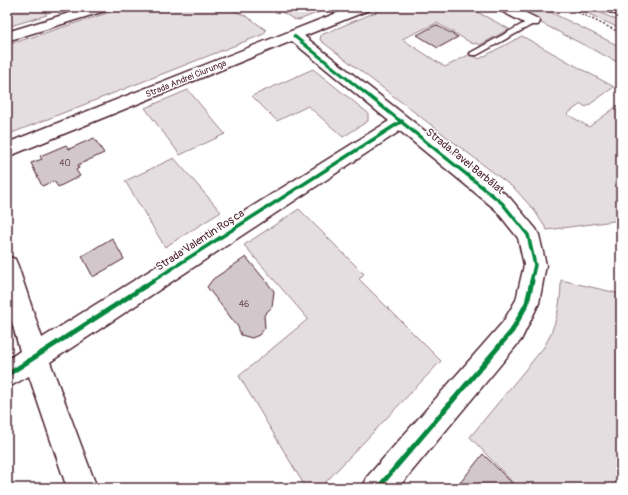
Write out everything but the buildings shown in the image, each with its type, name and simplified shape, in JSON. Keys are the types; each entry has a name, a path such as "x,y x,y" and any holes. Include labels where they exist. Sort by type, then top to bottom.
{"street":[{"path":"7,37 103,7"},
{"name":"Strada Andrei Ciurunga","path":"7,150 364,7"},
{"path":"504,7 533,22"},
{"path":"609,7 621,12"},
{"name":"Strada Pavel Barbălat","path":"294,36 402,121 502,203 528,235 535,265 527,303 512,331 378,488"},
{"name":"Strada Valentin Roșca","path":"7,375 402,121"},
{"path":"7,266 35,357 82,488"}],"lane":[{"path":"474,53 533,22"}],"path":[{"path":"567,7 621,33"}],"shaded area":[{"path":"7,7 42,7 47,15 7,27"},
{"path":"126,7 225,7 248,17 266,30 264,34 12,133 7,132 7,45"},
{"path":"275,7 332,7 299,20 293,19"},
{"path":"388,7 468,7 509,29 480,45 476,43 473,44 437,23 402,39 445,67 470,54 479,59 522,36 614,87 586,107 581,104 567,114 589,127 621,103 621,220 547,230 534,210 515,189 320,40 321,35"},
{"path":"510,7 540,7 621,47 621,64"},
{"path":"574,7 588,7 621,22 621,29"},
{"path":"313,69 368,113 368,121 343,137 308,106 277,121 252,96"},
{"path":"188,90 225,134 180,155 145,108"},
{"path":"174,158 221,212 165,247 125,181"},
{"path":"299,209 364,274 359,279 441,361 320,488 306,488 239,376 308,319 244,245"},
{"path":"561,280 621,294 621,488 518,488 470,437 544,347 555,323 560,298"}],"cycle path":[{"path":"294,36 502,203 528,235 535,265 527,303 512,331 378,488"},
{"path":"7,375 402,121"}]}
